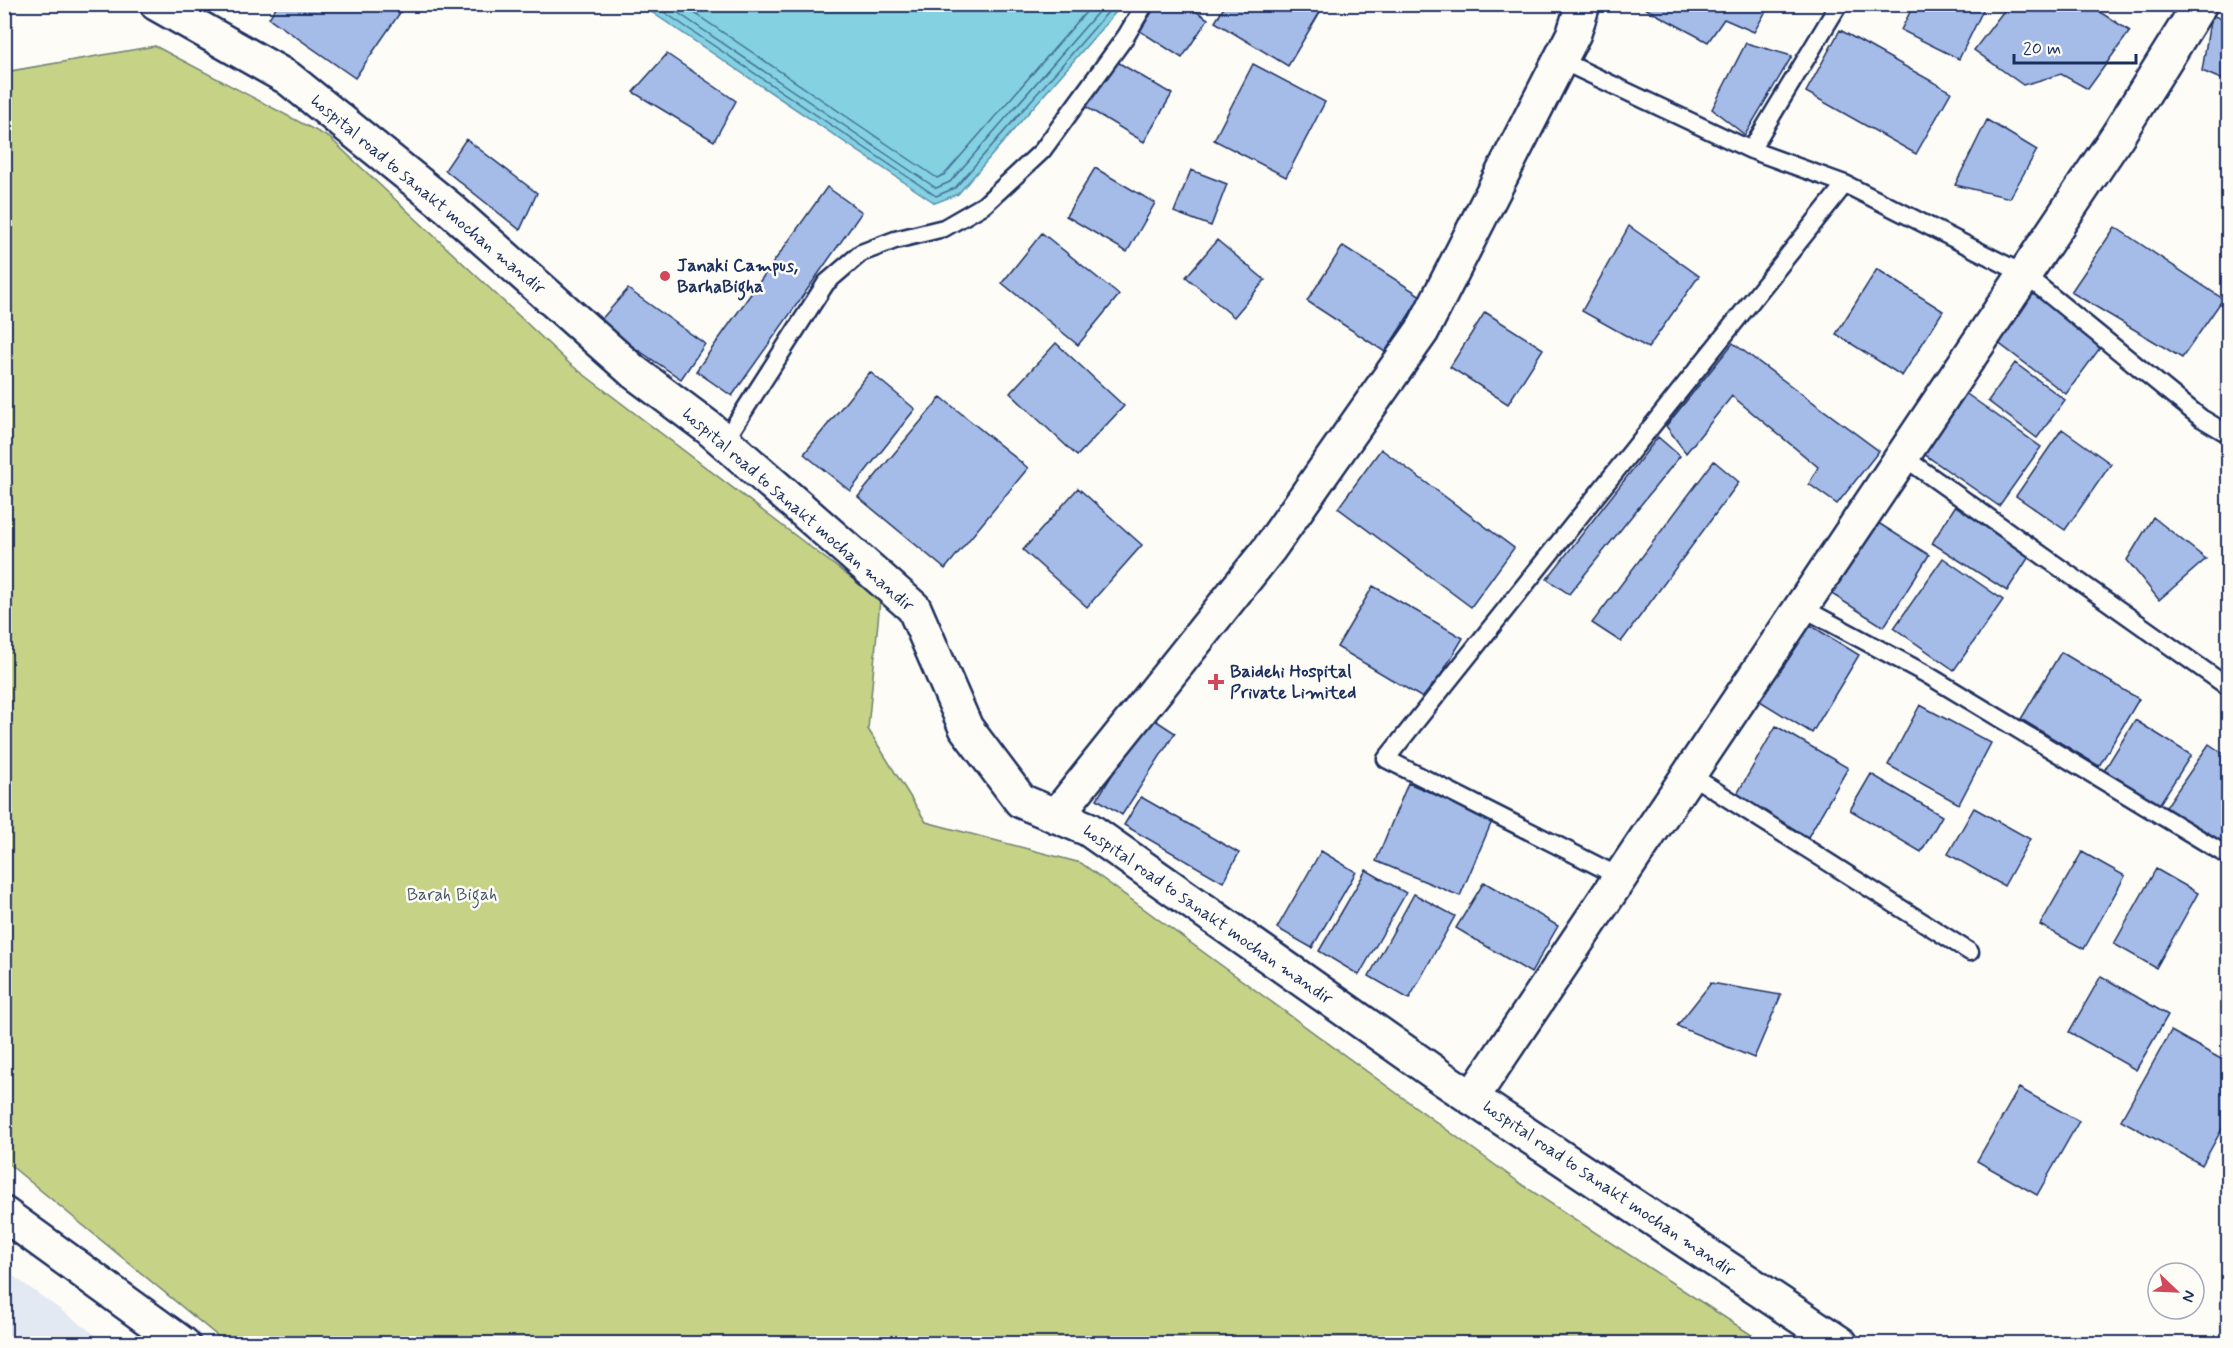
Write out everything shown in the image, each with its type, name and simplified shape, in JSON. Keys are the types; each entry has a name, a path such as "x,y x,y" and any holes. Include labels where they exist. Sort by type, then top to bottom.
{"street":[{"name":"hospital road to sanakt mochan mandir","path":"157,4 288,78 448,207 634,372 724,442 914,608 966,728 1021,801 1088,830 1472,1098 1841,1344"},
{"path":"1056,816 1269,549 1422,331 1574,33 1583,4"},
{"path":"1472,1098 2118,135 2200,4"},
{"path":"4,1214 183,1344"}],"lane":[{"path":"724,442 826,283 861,253 895,240 944,228 984,205 1042,152 1126,36 1145,4"},
{"path":"1751,150 1839,4"},
{"path":"1560,60 1751,150 1845,184 2024,274 2201,418 2229,434"},
{"path":"1620,877 1386,759 1845,184"},
{"path":"1902,456 2229,687"},
{"path":"1801,608 1926,674 2229,856"},
{"path":"1689,774 1970,951"}],"shaded area":[{"path":"5,1270 107,1343 5,1343"}],"green space":[{"name":"Barah Bigah","path":"155,46 330,138 570,364 880,600 868,729 926,822 1081,863 1524,1186 1764,1343 226,1343 5,1161 5,72"}],"water":[{"path":"641,5 1122,5 958,194 935,203"}],"building":[{"path":"278,4 406,4 355,78 269,18"},
{"path":"1157,4 1185,4 1208,19 1182,58 1140,31"},
{"path":"1226,4 1307,4 1320,12 1288,66 1215,22"},
{"path":"1637,4 1770,4 1754,32 1724,19 1708,42"},
{"path":"1914,4 1986,4 1959,59 1901,30"},
{"path":"2009,4 2087,4 2130,31 2088,89 2061,74 2023,85 1974,50"},
{"path":"2211,15 2228,21 2228,82 2202,71"},
{"path":"1840,30 1951,92 1916,154 1806,92"},
{"path":"1746,43 1792,56 1745,135 1712,109"},
{"path":"667,54 736,101 714,141 633,92"},
{"path":"1114,60 1172,94 1144,142 1086,107"},
{"path":"1253,64 1325,102 1286,177 1214,140"},
{"path":"1987,120 2037,150 2010,198 1955,185"},
{"path":"466,139 537,193 520,230 445,170"},
{"path":"1095,168 1155,203 1127,252 1066,216"},
{"path":"1191,170 1227,184 1211,226 1174,212"},
{"path":"827,187 862,212 732,396 696,371"},
{"path":"1629,226 1699,276 1648,348 1582,311"},
{"path":"2115,227 2223,299 2182,358 2071,292"},
{"path":"1042,233 1119,295 1078,345 1002,283"},
{"path":"1217,240 1265,280 1234,317 1186,277"},
{"path":"1343,246 1421,296 1385,352 1307,301"},
{"path":"1877,269 1943,311 1902,376 1836,334"},
{"path":"628,289 705,344 681,379 598,323"},
{"path":"2033,293 2103,344 2066,394 1997,342"},
{"path":"1485,312 1543,349 1508,404 1450,367"},
{"path":"1056,343 1124,406 1077,456 1010,393"},
{"path":"1733,343 1879,451 1837,504 1809,484 1818,467 1732,396 1686,453 1666,426"},
{"path":"2015,363 2065,400 2037,438 1988,401"},
{"path":"870,372 915,409 850,491 804,454"},
{"path":"1964,392 2041,447 1999,506 1921,452"},
{"path":"941,397 1028,468 945,569 858,497"},
{"path":"2062,429 2111,464 2065,530 2016,496"},
{"path":"1658,437 1680,456 1569,594 1547,579"},
{"path":"1381,449 1514,548 1471,607 1338,508"},
{"path":"1714,461 1739,482 1621,642 1592,623"},
{"path":"1078,488 1142,545 1087,607 1023,550"},
{"path":"1956,505 2032,552 2007,591 1932,543"},
{"path":"2153,517 2206,559 2159,600 2127,560"},
{"path":"1872,519 1929,555 1884,627 1827,591"},
{"path":"1943,558 2003,600 1954,670 1894,628"},
{"path":"1373,586 1463,638 1426,700 1337,647"},
{"path":"1802,620 1859,655 1812,733 1755,698"},
{"path":"2061,652 2139,699 2099,766 2021,719"},
{"path":"1920,705 1991,743 1959,804 1888,765"},
{"path":"1149,716 1175,733 1122,815 1097,799"},
{"path":"2135,720 2191,755 2157,808 2102,774"},
{"path":"1776,726 1848,768 1808,837 1736,796"},
{"path":"2209,744 2228,757 2227,848 2166,807"},
{"path":"1871,774 1942,816 1921,852 1850,810"},
{"path":"1408,783 1493,819 1460,896 1376,861"},
{"path":"1141,797 1239,853 1223,882 1124,825"},
{"path":"1974,808 2030,839 2004,886 1948,854"},
{"path":"1321,851 1356,872 1312,948 1277,928"},
{"path":"2082,852 2125,876 2084,949 2040,925"},
{"path":"2156,869 2198,893 2156,968 2114,944"},
{"path":"1366,870 1406,893 1359,975 1319,951"},
{"path":"1484,882 1558,926 1531,973 1456,928"},
{"path":"1414,894 1455,916 1409,999 1369,976"},
{"path":"2101,976 2168,1015 2136,1070 2069,1032"},
{"path":"1711,983 1781,995 1754,1058 1677,1026"},
{"path":"2171,1031 2228,1063 2228,1118 2202,1165 2121,1120"},
{"path":"2019,1088 2079,1121 2037,1195 1977,1161"}],"place":[{"name":"Janaki Campus, BarhaBigha","path":"665,276"},
{"name":"Baidehi Hospital Private Limited","path":"1216,682"}]}
